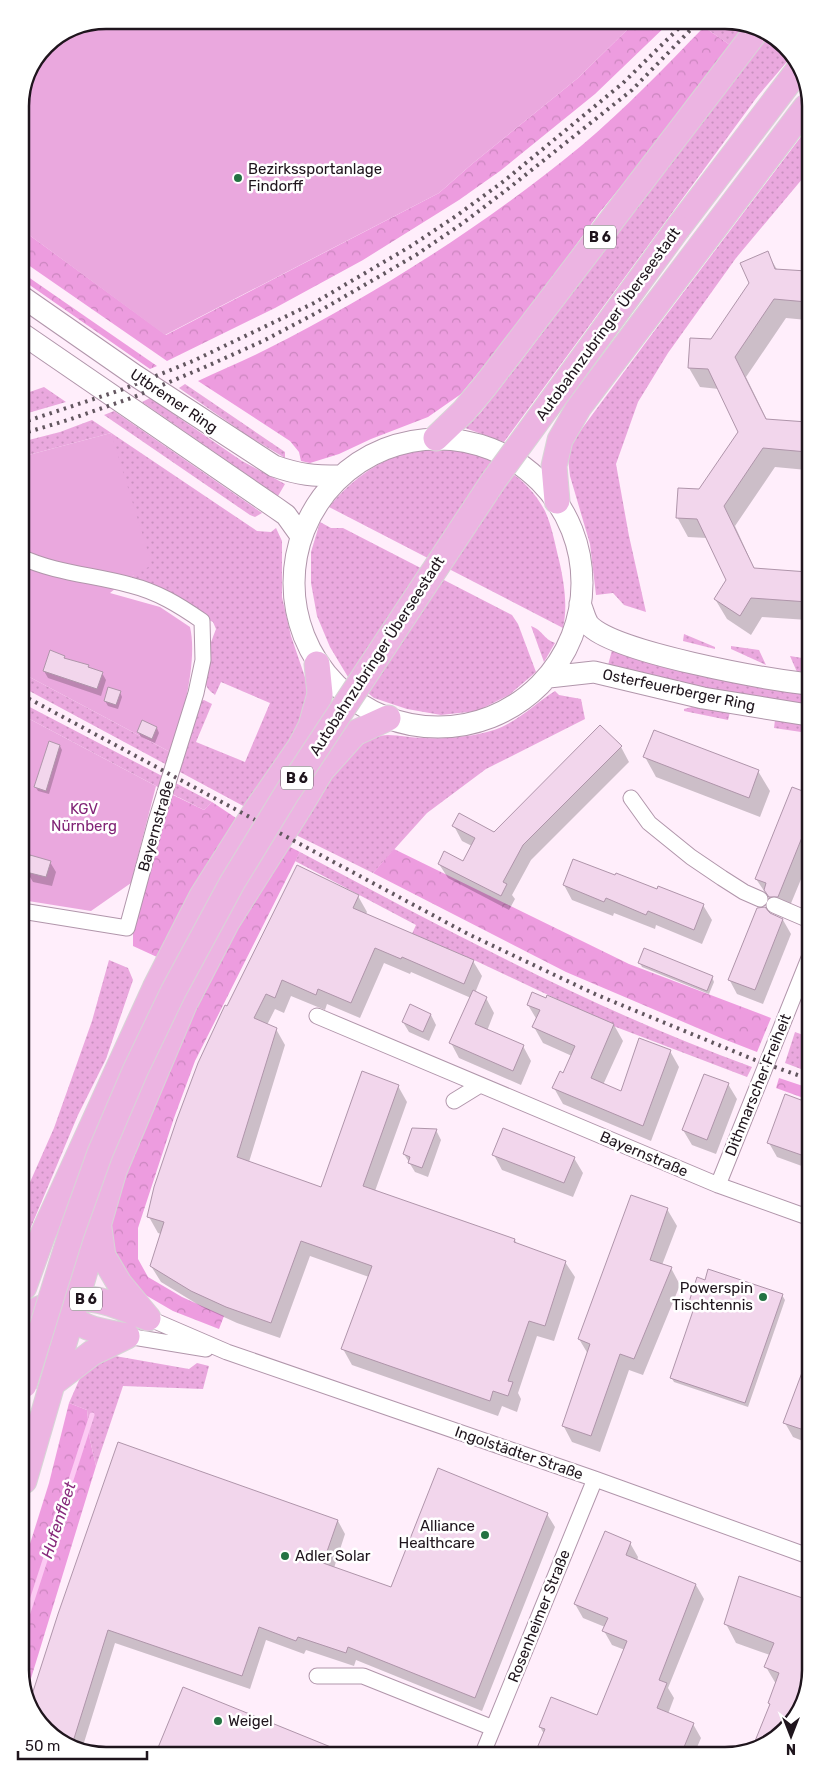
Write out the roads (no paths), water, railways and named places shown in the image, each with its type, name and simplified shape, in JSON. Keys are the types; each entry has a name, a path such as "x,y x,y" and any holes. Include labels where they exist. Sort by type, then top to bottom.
{"highway":[{"name":"B 6","path":"436,438 464,411 485,386 754,35"},
{"name":"Autobahnzubringer Überseestadt","path":"29,1369 71,1234 100,1153 135,1070 173,992 232,883 287,793 494,480 678,228 795,75"},
{"path":"557,501 554,466 560,440 579,406 802,112"},
{"name":"B 6","path":"29,1273 43,1234 155,988 202,896 257,809 300,747 311,726 320,694 317,664"},
{"name":"B 6","path":"29,1464 53,1383 68,1307 98,1226 114,1171 184,1005 227,922 321,771 354,733 388,718"},
{"name":"B 6","path":"98,1226 103,1256 119,1283 148,1318"},
{"name":"B 6","path":"43,1234 46,1268 68,1307 93,1330 127,1336"},
{"name":"B 6","path":"29,1314 68,1307 88,1299 110,1304 148,1318"},
{"path":"53,1383 92,1353 127,1336"}],"main road":[{"name":"Utbremer Ring","path":"29,302 151,386 274,466 307,476 340,476"},
{"name":"Utbremer Ring","path":"29,338 286,515 301,536"},
{"path":"436,438 463,440 493,448 518,462 549,488 557,501 574,546 580,604 572,639 549,677 516,704 485,719 453,726 420,726 388,718 350,697 330,681 317,664 304,636 295,604 294,570 301,536 316,505 340,476 368,456 393,446 436,438"},
{"name":"Osterfeuerberger Ring","path":"580,604 589,624 607,638 673,658 802,683"},
{"name":"Osterfeuerberger Ring","path":"549,677 594,672 703,698 802,714"}],"street":[{"name":"Bayernstraße","path":"29,560 36,564 131,585 172,601 202,621 203,660 196,693 156,821 127,928 29,912"},
{"path":"630,798 649,823 722,878 744,892 802,917"},
{"name":"Dithmarscher Freiheit","path":"718,1185 802,975"},
{"name":"Bayernstraße","path":"317,1016 718,1185 802,1215"},
{"path":"454,1100 480,1085"},
{"name":"Ingolstädter Straße","path":"148,1318 227,1352 802,1554"},
{"name":"Ingolstädter Straße","path":"127,1336 227,1352"},
{"name":"Rosenheimer Straße","path":"485,1747 595,1480"},
{"path":"317,1676 363,1676 493,1728"}],"waterway":[{"name":"Hufenfleet","path":"29,1610 92,1415"}],"railway":[{"path":"29,420 121,390 193,361 314,303 411,246 504,181 623,83 678,29"},
{"path":"29,432 134,397 263,341 318,312 416,255 463,223 509,188 632,90 691,29"},
{"path":"29,699 468,934 597,995 755,1060 802,1077"}],"place":[{"name":"Bezirkssportanlage Findorff","path":"238,178"},
{"name":"Powerspin Tischtennis","path":"763,1297"},
{"name":"Alliance Healthcare","path":"485,1535"},
{"name":"Adler Solar","path":"285,1556"},
{"name":"Weigel","path":"218,1721"}],"park label":[{"name":"KGV Nürnberg","path":"84,818"}]}
